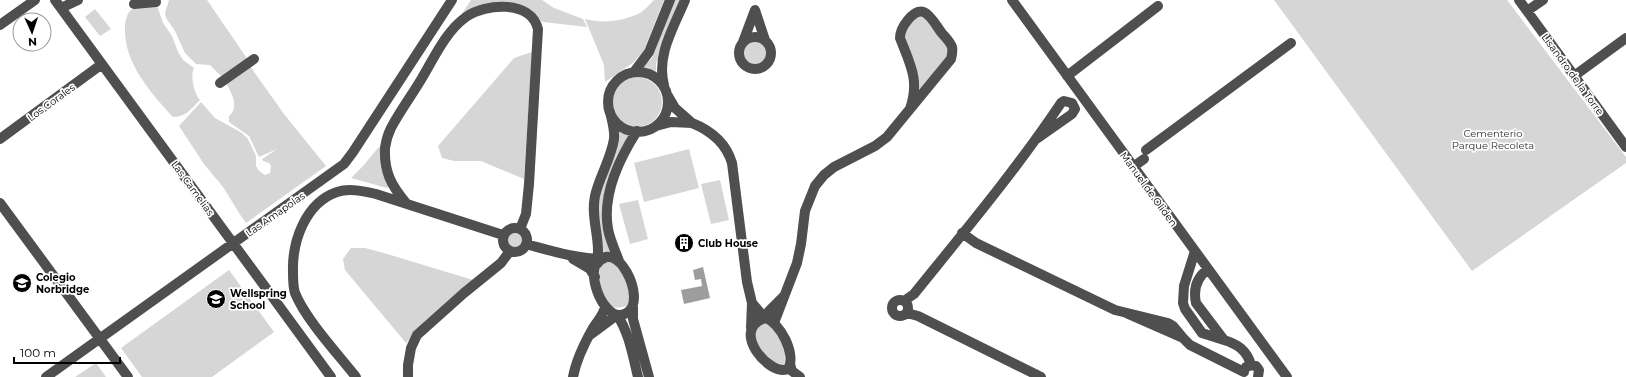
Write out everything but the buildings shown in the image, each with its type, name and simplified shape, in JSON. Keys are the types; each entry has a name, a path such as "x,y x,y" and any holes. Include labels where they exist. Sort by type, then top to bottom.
{"street":[{"path":"0,25 35,0"},
{"path":"58,4 78,0"},
{"path":"138,0 134,4 157,1"},
{"name":"Las Amapolas","path":"46,377 340,167 347,160 452,0"},
{"path":"634,72 649,52 670,0"},
{"path":"654,126 666,113 668,104 661,75 663,54 685,0"},
{"path":"755,10 765,40 770,49 770,59 763,66 753,68 744,65 739,56 739,51 755,10 756,0"},
{"name":"Manuel de Oliden","path":"1012,0 1287,377"},
{"name":"Lisandro de la Torre","path":"1519,0 1574,76 1624,141"},
{"path":"1527,11 1543,0"},
{"name":"Las Camelias","path":"58,4 331,377"},
{"path":"406,203 391,184 387,172 386,146 390,129 447,38 459,23 473,13 489,7 498,6 516,8 525,11 534,18 538,29 529,184 526,214 520,229"},
{"path":"1067,76 1158,6"},
{"path":"751,328 757,321 770,320 782,306 784,296 789,287 797,264 802,240 805,210 815,186 824,175 834,167 881,142 901,122 952,55 952,46 930,16 919,11 913,14 900,34 914,74 914,93 910,109"},
{"path":"743,42 751,37 765,40"},
{"path":"1574,76 1626,38"},
{"path":"1131,164 1145,154 1152,154 1155,143 1291,43"},
{"path":"220,83 254,59"},
{"name":"Los Corales","path":"0,139 102,64"},
{"path":"638,377 622,322 617,315 605,306 597,289 594,272 599,260 593,210 597,189 614,139 608,103 609,94 612,86 618,80 634,72 643,72 659,80 675,108 692,123 706,129 717,137 730,156 733,168 747,282 752,303 751,343 757,360 768,375 772,377 783,376 790,364"},
{"path":"610,112 614,120 629,130 646,130 654,126 671,122 692,123"},
{"path":"618,261 609,232 607,204 614,177 624,154 638,131"},
{"path":"1035,140 914,294 904,301 897,300 893,304 892,309 894,314 900,316 907,313 918,316 1041,377"},
{"path":"356,377 299,301 294,291 293,261 296,243 305,220 320,201 338,191 358,190 406,203 504,235"},
{"path":"0,203 128,377"},
{"path":"511,229 520,229 526,236 526,244 521,250 510,252 503,245 504,235 511,229"},
{"path":"962,233 976,243 1115,310 1126,313 1183,338 1190,345 1246,373"},
{"path":"526,244 564,254 599,260 613,257 618,261 630,278 634,295 633,319 649,377"},
{"path":"1195,251 1184,286 1183,303 1202,333 1237,344 1243,350 1249,359 1246,373"},
{"path":"408,377 411,348 417,335 464,293 501,263 510,252"},
{"path":"564,254 586,266 595,277"},
{"path":"1208,269 1202,274 1194,288 1196,303 1224,340"},
{"path":"904,301 908,308 907,313"},
{"path":"752,303 770,320 786,340 792,371 800,377"},
{"path":"573,377 579,358 590,335 604,313 605,306"},
{"path":"590,335 617,315 624,314 633,307"},
{"path":"1246,373 1256,366 1259,370 1258,377"}],"green space":[{"path":"169,0 207,0 248,60 223,78 210,65 196,64 185,53 175,31 166,18 165,13"},
{"path":"471,0 542,0 554,8 583,19 587,27 543,22 526,10 511,5 457,21"},
{"path":"654,0 664,0 644,50 634,62 605,82 604,65 585,19 592,21 613,21 627,18 646,9"},
{"path":"674,0 682,0 656,63 656,74 642,68 652,58"},
{"name":"Cementerio Parque Recoleta","path":"1274,0 1507,0 1626,157 1626,163 1472,271"},
{"path":"137,6 155,6 158,8 163,23 172,36 178,52 183,60 194,68 192,75 193,84 200,100 188,112 181,116 173,117 147,87 133,64 128,52 125,24 126,18 129,12"},
{"path":"95,9 111,29 100,36 85,17"},
{"path":"917,15 921,15 925,18 944,40 948,50 947,58 918,92 903,32"},
{"path":"754,40 763,44 767,53 763,62 754,66 745,62 741,53 745,44"},
{"path":"532,52 524,179 481,161 454,161 442,158 438,146 514,58"},
{"path":"250,66 284,114 326,166 246,223 223,187 204,164 179,126 201,102 215,118 242,133 248,139 256,156 256,166 259,171 265,175 270,173 271,166 262,159 277,149 259,157 249,136 229,122 229,116 234,108 234,100 226,83"},
{"path":"632,77 642,77 655,84 662,97 662,107 655,120 642,127 632,127 623,123 616,116 612,107 612,97 616,88 623,81"},
{"path":"617,126 621,130 632,133 625,141 618,154 605,191 602,211 603,221 608,242 613,254 604,255 598,218 599,197"},
{"path":"382,146 390,185 387,188 351,178 378,148"},
{"path":"689,149 699,188 644,202 634,163"},
{"path":"720,180 729,220 711,224 701,184"},
{"path":"638,200 648,239 630,244 619,204"},
{"path":"514,233 521,238 522,241 517,248 514,249 507,244 506,241 511,234"},
{"path":"351,248 365,248 473,280 406,343 345,270 343,259"},
{"path":"602,262 613,262 626,277 630,298 627,306 619,308 613,307 604,298 601,292 599,280"},
{"name":"Wellspring School","path":"229,270 274,332 212,377 142,377 121,348"},
{"path":"764,322 773,326 781,341 785,356 784,368 773,373 763,366 756,348 754,329"},
{"path":"96,363 106,377 75,377"}],"shaded area":[{"path":"703,267 710,298 684,304 681,290 702,286 701,279 695,280 693,270"}],"place":[{"name":"Club House","path":"684,243"},
{"name":"Colegio Norbridge","path":"22,283"},
{"name":"Wellspring School","path":"216,299"}]}
